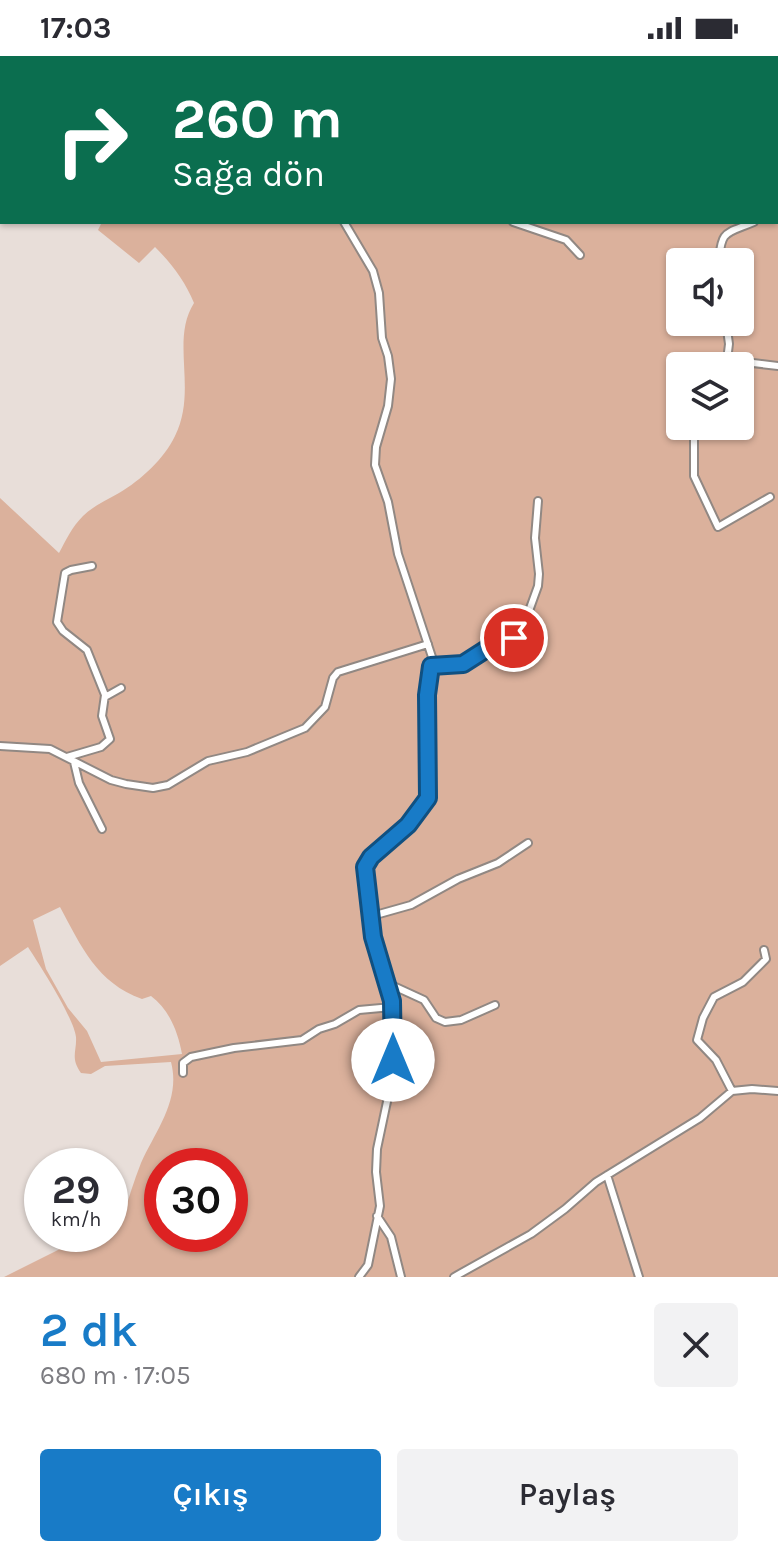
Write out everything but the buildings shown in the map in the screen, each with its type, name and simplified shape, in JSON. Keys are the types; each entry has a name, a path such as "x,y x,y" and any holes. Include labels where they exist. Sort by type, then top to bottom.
{"street":[{"path":"345,224 373,271 379,293 382,338 391,379 375,465 388,502 401,565 428,644 431,666 427,695 428,798 408,825 371,857 365,867 373,937 392,1007 392,1078 377,1149 380,1206 368,1265 359,1277"},
{"path":"519,224 566,240 580,255"},
{"path":"720,248 724,236 750,224"},
{"path":"754,363 778,366"},
{"path":"694,440 694,476 718,527 770,497"},
{"path":"431,666 463,664 488,648 514,638 525,622 538,586 535,538 538,501"},
{"path":"67,757 109,742 110,733 102,716 105,697 87,650 57,622 65,573 92,566"},
{"path":"0,746 50,749 111,780 126,784 153,788 168,785 208,761 247,752 305,728 325,707 333,678 338,672 428,644"},
{"path":"105,697 121,688"},
{"path":"74,762 79,783 102,829"},
{"path":"372,916 411,905 458,879 498,863 528,843"},
{"path":"732,1091 726,1075 697,1038 714,997 736,987 761,967 766,959 764,950"},
{"path":"387,983 424,1000 436,1018 445,1022 461,1020 495,1005"},
{"path":"183,1073 183,1063 191,1057 302,1040 359,1010 392,1007"},
{"path":"454,1277 531,1234 607,1175 700,1118 732,1091 778,1091"},
{"path":"607,1175 639,1277"},
{"path":"377,1216 391,1237 401,1277"}],"shaded area":[{"path":"101,224 778,224 778,1277 4,1277 54,1252 128,1252 128,1200 144,1157 144,1252 248,1252 248,1148 148,1148 170,1102 173,1089 171,1062 105,1066 91,1074 81,1073 76,1063 74,1028 28,947 0,966 0,498 59,553 83,516 135,482 170,445 181,419 185,384 184,333 194,303 178,273 155,247 139,263 98,230","holes":["60,907 83,949 113,983 142,999 151,996 163,1007 175,1029 182,1054 101,1062 87,1031 68,1008 46,969 33,920"]}],"route":[{"path":"393,1060 392,1001 373,937 365,867 371,857 408,825 428,798 427,695 431,666 463,664 499,642 514,638"}]}
